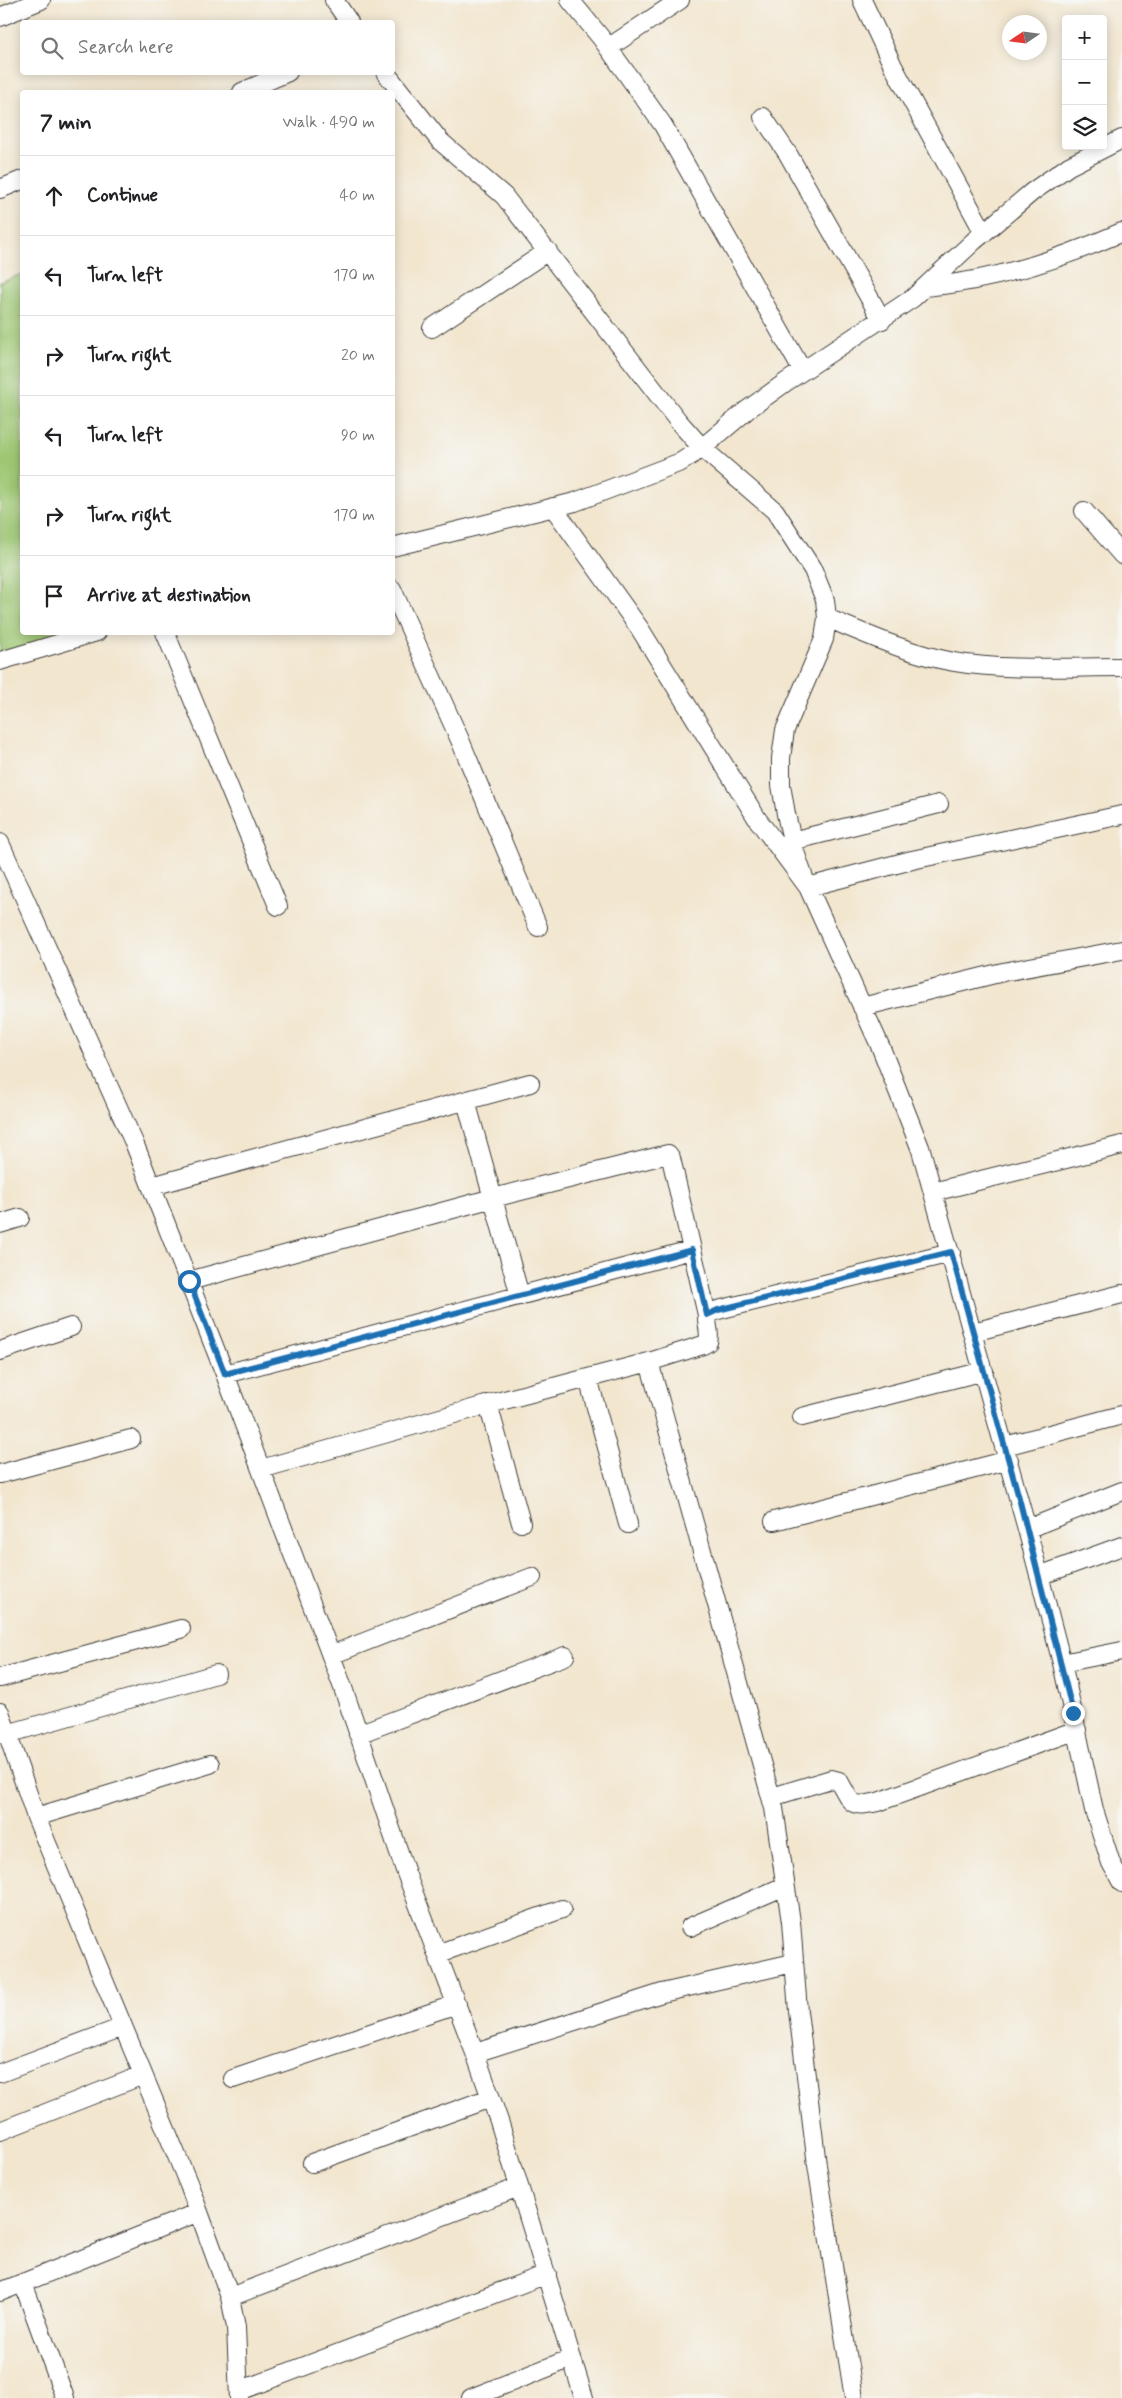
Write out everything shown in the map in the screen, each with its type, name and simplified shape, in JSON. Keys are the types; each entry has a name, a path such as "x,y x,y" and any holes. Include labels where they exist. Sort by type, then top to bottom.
{"street":[{"path":"0,17 41,0"},
{"path":"334,0 349,20"},
{"path":"570,0 608,48 663,125 802,370"},
{"path":"608,48 680,0"},
{"path":"862,0 893,66 984,233"},
{"path":"247,90 281,75"},
{"path":"387,75 440,141 504,196 548,251 612,338 702,448 775,512 813,570 825,600 827,618 824,639 785,730 781,758 781,784 792,841 808,887 905,1105 933,1192 1007,1453 1062,1663 1094,1810 1111,1863 1122,1883"},
{"path":"764,118 788,154 882,320"},
{"path":"395,545 575,502 681,462 702,448 746,410 802,370 914,298 984,233 1032,192 1069,166 1122,139"},
{"path":"0,188 20,181"},
{"path":"925,287 965,283 998,276 1122,232"},
{"path":"432,328 548,251"},
{"path":"553,507 640,629 758,820 808,887"},
{"path":"1084,511 1122,555"},
{"path":"395,596 460,740 538,927"},
{"path":"827,618 911,652 954,662 990,666 1122,667"},
{"path":"0,661 87,635"},
{"path":"166,635 278,906"},
{"path":"792,841 939,804"},
{"path":"808,887 912,860 1122,815"},
{"path":"0,843 152,1186 331,1655 403,1864 475,2053 519,2187 584,2398"},
{"path":"862,1007 1003,972 1122,950"},
{"path":"152,1186 530,1083"},
{"path":"466,1101 520,1296"},
{"path":"933,1192 1122,1145"},
{"path":"189,1281 493,1198 668,1154 673,1167 707,1315 708,1342 649,1362 488,1404 260,1468"},
{"path":"0,1224 20,1218"},
{"path":"225,1374 692,1250"},
{"path":"707,1315 718,1310 951,1252"},
{"path":"973,1332 1122,1294"},
{"path":"0,1351 71,1327"},
{"path":"649,1362 772,1797 785,1886 817,2165 854,2398"},
{"path":"802,1417 984,1371"},
{"path":"588,1378 628,1524"},
{"path":"488,1404 521,1524"},
{"path":"774,1521 1007,1453 1122,1415"},
{"path":"0,1474 131,1439"},
{"path":"1027,1529 1122,1491"},
{"path":"1039,1576 1122,1546"},
{"path":"331,1655 532,1578"},
{"path":"0,1678 181,1629"},
{"path":"1062,1663 1122,1651"},
{"path":"358,1734 565,1656"},
{"path":"7,1734 216,1674"},
{"path":"0,1712 36,1817 199,2212 230,2297 236,2327 239,2394 546,2274"},
{"path":"772,1797 831,1780 839,1781 850,1802 855,1805 878,1802 1077,1730"},
{"path":"36,1817 210,1764"},
{"path":"690,1927 785,1886"},
{"path":"437,1954 562,1909"},
{"path":"475,2053 662,1993 793,1963"},
{"path":"233,2079 457,2004"},
{"path":"0,2073 123,2026"},
{"path":"0,2130 143,2075"},
{"path":"312,2163 490,2098"},
{"path":"230,2297 519,2187"},
{"path":"0,2292 199,2212"},
{"path":"23,2283 65,2398"},
{"path":"470,2398 572,2358"}],"green space":[{"path":"20,275 20,635 90,635 0,658 0,282"}],"route":[{"path":"189,1281 225,1374 692,1250 707,1315 713,1311 951,1252 1019,1498 1062,1663 1073,1713"}]}
